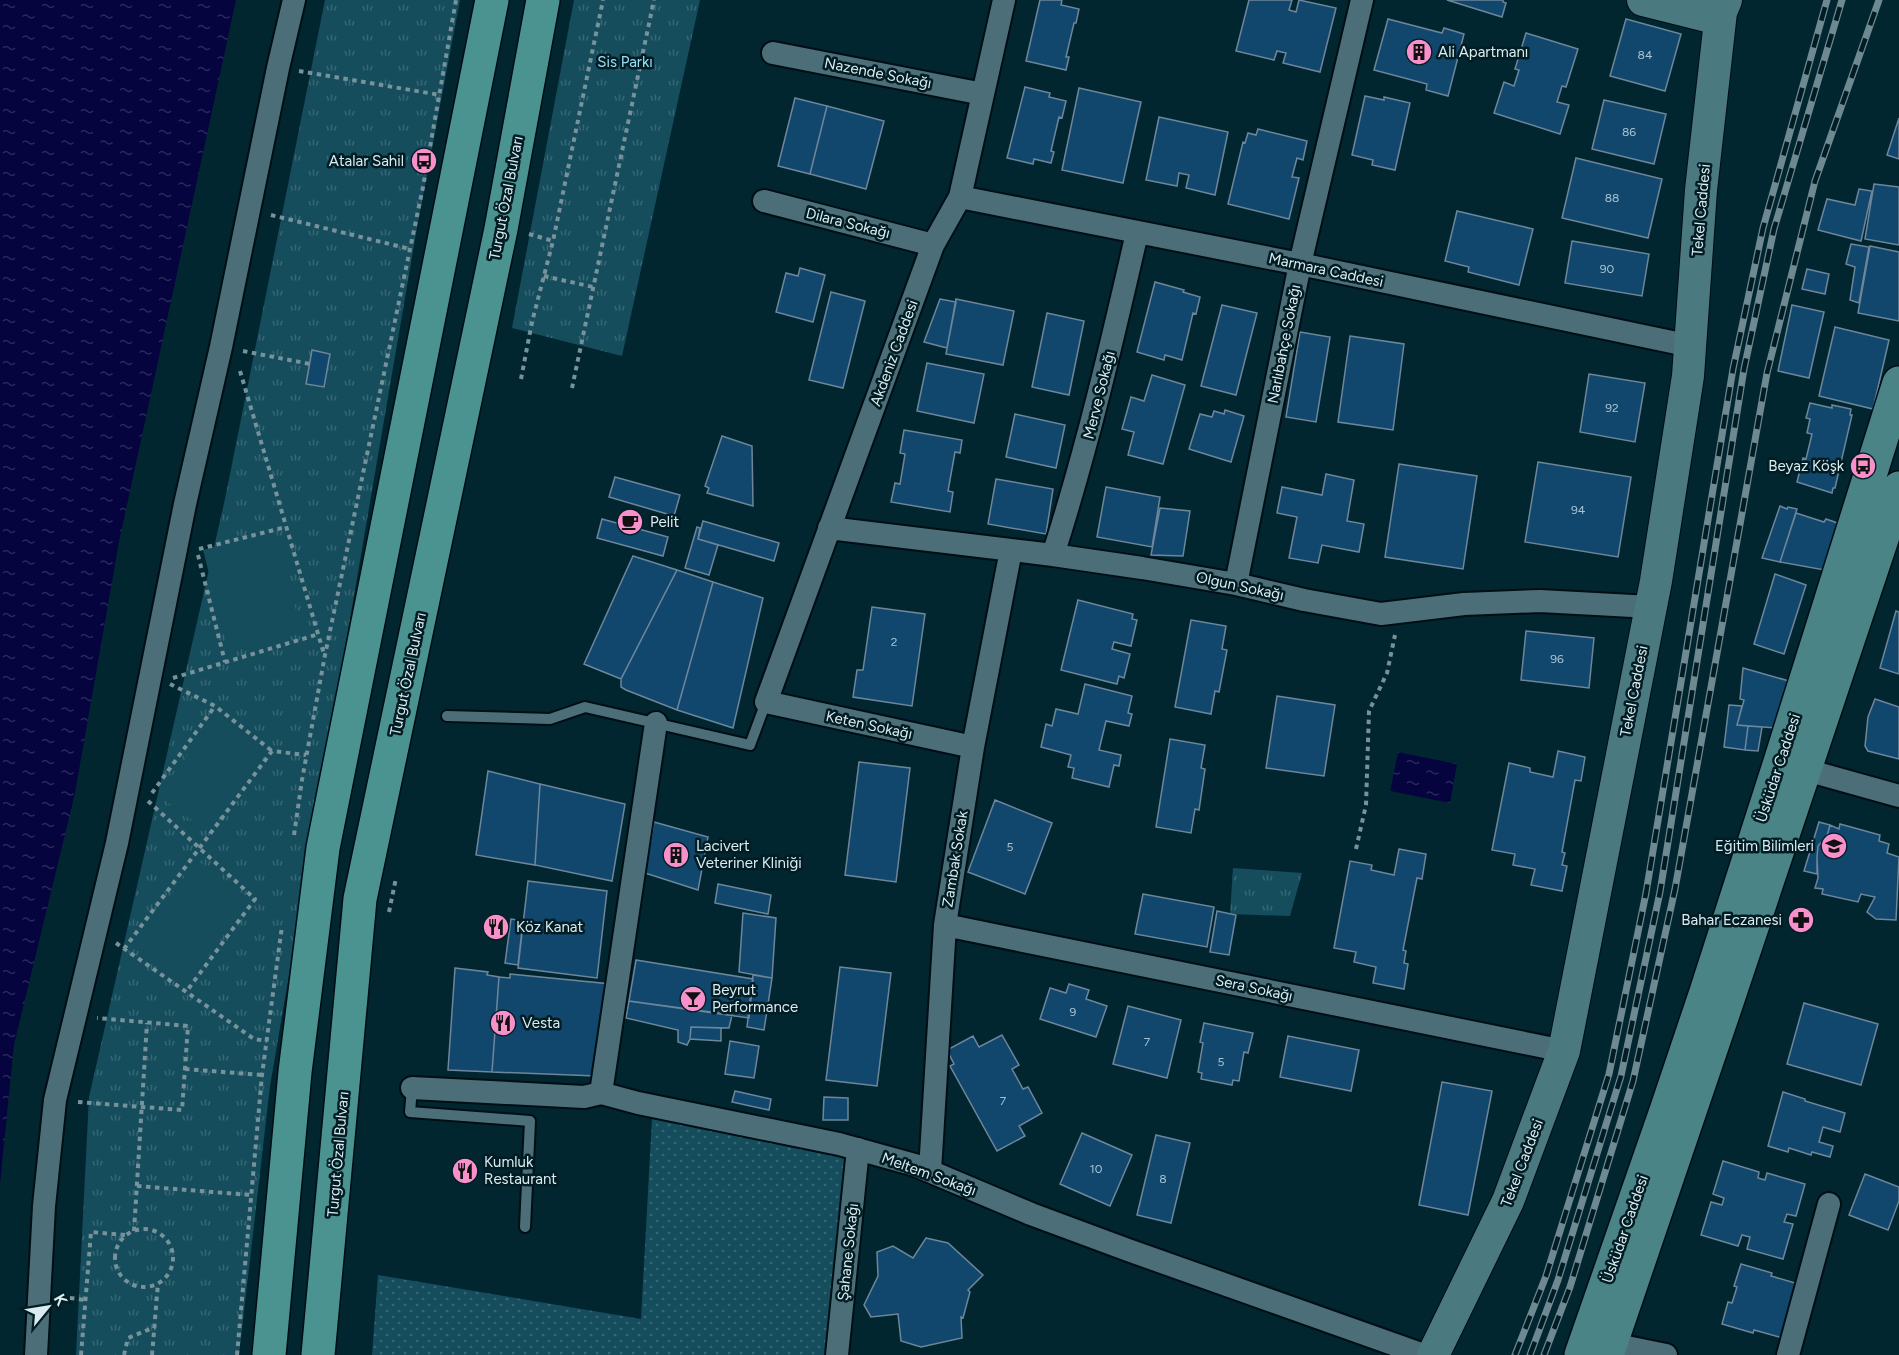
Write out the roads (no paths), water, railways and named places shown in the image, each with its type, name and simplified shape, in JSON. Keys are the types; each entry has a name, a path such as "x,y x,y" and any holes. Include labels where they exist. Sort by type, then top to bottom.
{"highway":[{"path":"269,1355 294,1082 323,848 492,0"},
{"name":"Turgut Özal Bulvarı","path":"318,1355 360,899 501,229 543,0"}],"main road":[{"name":"Üsküdar Caddesi","path":"1793,766 1893,418 1899,382"},
{"name":"Üsküdar Caddesi","path":"1596,1348 1793,766 1899,488"}],"street":[{"path":"36,1355 44,1206 55,1100 117,843 185,504 221,347 294,0"},
{"name":"Akdeniz Caddesi","path":"766,702 933,245 960,197 1004,0"},
{"name":"Narlıbahçe Sokağı","path":"1236,584 1300,264 1362,0"},
{"path":"1643,0 1707,16 1723,6"},
{"name":"Tekel Caddesi","path":"1433,1355 1508,1201 1564,1051 1651,607 1684,399 1701,190 1723,6"},
{"name":"Nazende Sokağı","path":"773,53 983,94"},
{"name":"Marmara Caddesi","path":"960,197 1300,264 1690,346"},
{"name":"Dilara Sokağı","path":"764,201 933,245"},
{"name":"Merve Sokağı","path":"1053,555 1076,482 1107,368 1137,233"},
{"name":"Olgun Sokağı","path":"829,528 1053,555 1236,584 1304,600 1381,614 1464,604 1540,601 1651,607"},
{"name":"Zambak Sokak","path":"930,1172 945,925 973,747 1011,550"},
{"name":"Keten Sokağı","path":"766,702 973,747"},
{"path":"601,1093 656,723"},
{"path":"1793,766 1899,796"},
{"name":"Sera Sokağı","path":"945,925 1564,1051"},
{"name":"Meltem Sokağı","path":"412,1088 584,1096 601,1093 638,1103 858,1149 915,1165 1031,1214 1424,1355"},
{"name":"Şahane Sokağı","path":"837,1355 858,1149"},
{"path":"1788,1355 1829,1204"},
{"path":"1596,1348 1666,1355"}],"lane":[{"path":"447,716 550,719 585,707 750,745 766,702"},
{"path":"412,1088 410,1112 530,1121 525,1227"}],"water":[{"path":"0,0 236,0 119,542 75,793 14,1045 0,1184"},
{"path":"1398,752 1457,764 1450,803 1390,791"}],"railway":[{"path":"1515,1355 1546,1276 1609,1074 1646,893 1733,369 1763,228 1827,0"},
{"path":"1530,1355 1558,1280 1621,1076 1660,892 1744,369 1774,229 1842,0"},
{"path":"1544,1355 1570,1287 1633,1081 1675,889 1767,373 1815,181 1879,0"}],"place":[{"name":"Ali Apartmanı","path":"1419,52"},
{"name":"Atalar Sahil","path":"424,161"},
{"name":"Beyaz Köşk","path":"1863,466"},
{"name":"Pelit","path":"630,522"},
{"name":"Eğitim Bilimleri","path":"1834,846"},
{"name":"Lacivert Veteriner Kliniği","path":"676,855"},
{"name":"Bahar Eczanesi","path":"1801,920"},
{"name":"Köz Kanat","path":"496,927"},
{"name":"Beyrut Performance","path":"693,999"},
{"name":"Vesta","path":"503,1023"},
{"name":"Kumluk Restaurant","path":"465,1171"}],"park label":[{"name":"Sis Parkı","path":"625,62"}]}
